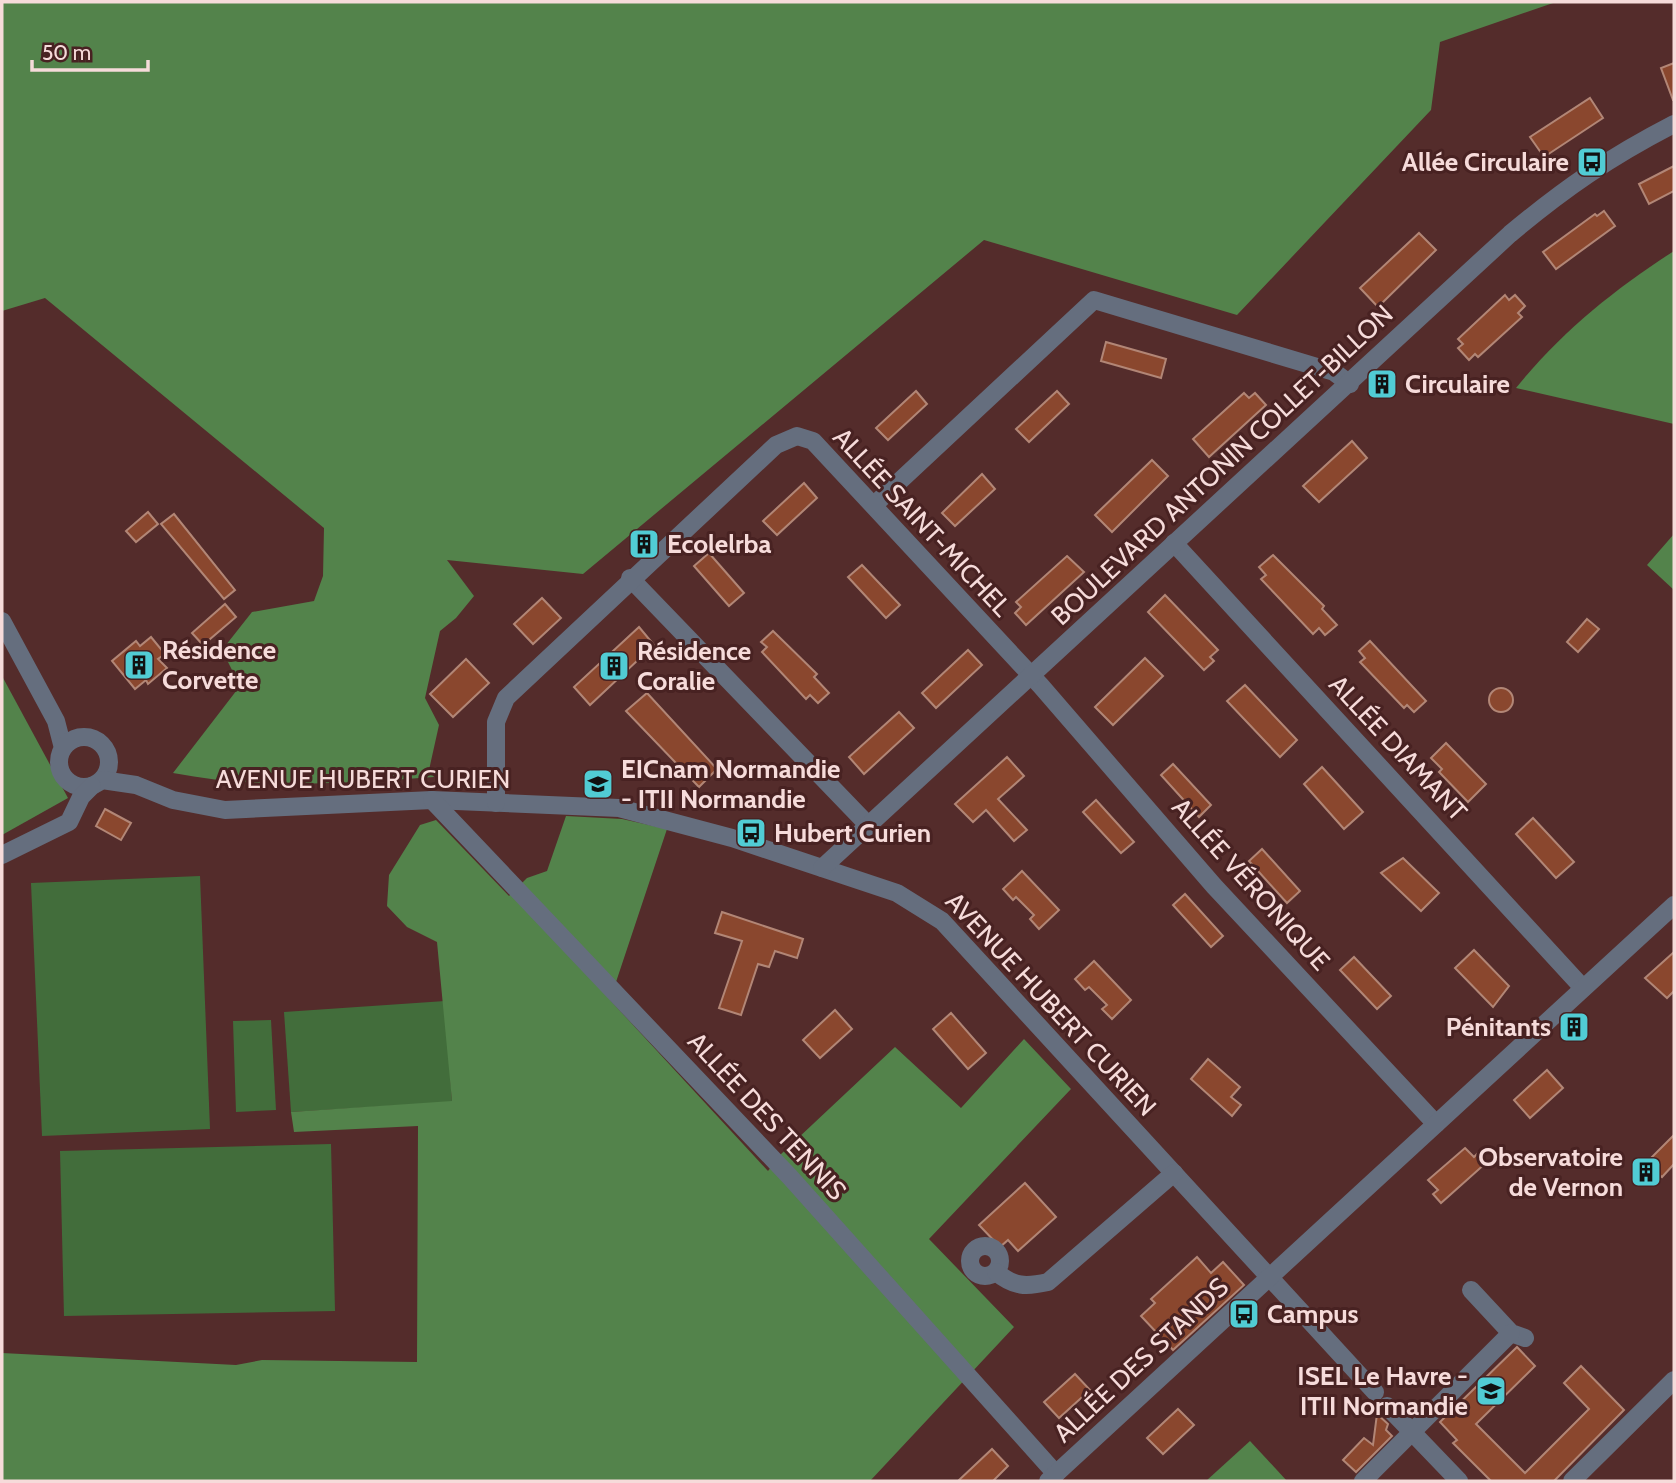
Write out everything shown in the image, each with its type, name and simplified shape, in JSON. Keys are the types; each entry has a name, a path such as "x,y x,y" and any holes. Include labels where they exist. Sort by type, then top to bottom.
{"street":[{"name":"BOULEVARD ANTONIN COLLET-BILLON","path":"822,868 1510,234 1570,184 1617,153 1674,124"},
{"path":"874,505 1094,300 1334,372 1350,384"},
{"name":"ALLÉE SAINT-MICHEL","path":"496,803 496,722 506,698 630,578 776,445 797,436 814,441 1031,678"},
{"name":"ALLÉE DIAMANT","path":"1174,543 1583,988"},
{"path":"630,578 869,826"},
{"path":"2,621 56,721 63,748 60,771 91,782"},
{"name":"ALLÉE VÉRONIQUE","path":"1031,678 1214,886 1436,1124"},
{"path":"2,855 69,822 91,782 103,745 92,738 79,737 56,721"},
{"path":"63,748 79,737"},
{"name":"AVENUE HUBERT CURIEN","path":"91,782 135,785 173,800 225,810 432,800 620,808 732,838 897,892 942,921 1374,1392"},
{"name":"ALLÉE DES TENNIS","path":"432,800 790,1177 1052,1477"},
{"name":"ALLÉE DES STANDS","path":"1052,1477 1674,905"},
{"path":"996,1272 1009,1283 1027,1287 1048,1282 1174,1173"},
{"path":"1363,1481 1518,1335 1471,1290"},
{"path":"1572,1481 1672,1385"},
{"path":"1387,1406 1459,1481"}],"green space":[{"path":"2,2 1556,2 1440,42 1431,110 1237,315 984,240 583,574 447,560 474,596 456,618 440,631 425,698 439,725 429,770 434,777 304,784 239,782 173,773 240,686 222,650 252,612 314,601 323,576 324,528 45,298 2,311"},
{"path":"1674,251 1674,424 1516,388 1570,330 1631,280"},
{"path":"1674,534 1674,590 1647,565"},
{"path":"2,676 68,798 2,835"},
{"path":"566,816 622,819 667,829 610,1000 768,1171 780,1155 895,1047 961,1108 1024,1039 1071,1089 929,1239 1014,1327 870,1481 2,1481 2,1353 236,1365 262,1360 417,1362 418,1126 294,1132 291,1112 452,1101 437,942 407,927 387,906 389,875 420,825 436,820 509,896 527,878 547,871"},
{"path":"200,876 210,1129 42,1136 31,883"},
{"path":"445,1001 452,1102 291,1112 284,1012"},
{"path":"271,1020 276,1110 236,1112 233,1021"},
{"path":"331,1144 335,1311 64,1316 60,1151"},
{"path":"1250,1441 1287,1481 1206,1481"}],"building":[{"path":"1674,63 1674,100 1673,100 1661,68"},
{"path":"1590,98 1603,118 1544,157 1530,137"},
{"path":"1674,166 1674,191 1649,204 1639,184"},
{"path":"1604,211 1615,226 1556,269 1543,252 1595,214 1597,216"},
{"path":"1419,233 1436,250 1378,307 1360,288"},
{"path":"1505,295 1509,300 1515,295 1525,306 1518,313 1522,317 1478,357 1475,354 1469,360 1458,348 1463,344 1458,339"},
{"path":"1106,342 1166,359 1161,378 1101,361"},
{"path":"916,391 927,404 888,440 876,428"},
{"path":"1057,391 1069,404 1029,442 1016,429"},
{"path":"1244,393 1249,398 1255,393 1266,405 1209,457 1193,439"},
{"path":"1352,441 1367,458 1319,502 1303,486"},
{"path":"1152,460 1168,476 1112,532 1095,515"},
{"path":"982,474 995,489 955,526 942,513"},
{"path":"804,483 817,498 777,535 763,521"},
{"path":"148,512 158,524 136,542 126,531"},
{"path":"174,514 235,590 224,599 161,524"},
{"path":"709,553 744,593 729,606 694,566"},
{"path":"1273,555 1324,606 1322,609 1337,625 1325,635 1319,628 1313,634 1261,579 1266,575 1259,567"},
{"path":"1067,556 1084,572 1026,625 1015,613 1021,607 1016,602"},
{"path":"862,565 900,605 886,618 848,577"},
{"path":"1165,595 1218,650 1210,657 1214,661 1204,670 1148,612"},
{"path":"542,598 561,618 533,644 514,624"},
{"path":"225,604 236,617 203,645 192,633"},
{"path":"1587,619 1599,629 1578,652 1567,642"},
{"name":"Résidence Coralie","path":"639,627 654,645 590,705 574,687"},
{"path":"773,631 817,674 814,677 829,693 818,703 810,695 806,699 762,652 767,647 761,642"},
{"name":"Résidence Corvette","path":"151,637 165,654 158,659 167,668 148,684 146,680 135,689 112,661 136,641 140,646"},
{"path":"1370,641 1426,701 1414,712 1407,705 1404,708 1360,662 1365,658 1359,651"},
{"path":"968,650 982,665 936,708 922,693"},
{"path":"1145,658 1163,676 1113,725 1095,707"},
{"path":"466,659 489,683 453,717 430,694"},
{"path":"1245,685 1297,740 1280,757 1227,701"},
{"path":"1501,688 1510,691 1513,700 1510,709 1501,712 1492,709 1489,700 1492,691"},
{"path":"647,693 717,769 699,787 626,711"},
{"path":"899,712 914,728 864,774 849,757"},
{"path":"1446,743 1486,784 1468,802 1439,772 1442,769 1431,758"},
{"path":"1007,757 1024,776 998,799 1027,830 1014,841 986,810 973,822 955,804"},
{"path":"1173,764 1211,805 1199,817 1161,775"},
{"path":"1322,767 1363,812 1344,829 1304,784"},
{"path":"1096,800 1134,842 1121,853 1083,812"},
{"path":"105,809 131,823 121,840 96,826"},
{"path":"1533,818 1574,862 1556,878 1516,834"},
{"path":"1262,849 1300,891 1287,903 1249,861"},
{"path":"1403,858 1439,893 1421,911 1381,873"},
{"path":"1022,871 1059,910 1039,929 1030,919 1034,915 1016,897 1013,900 1003,889"},
{"path":"1185,894 1223,936 1211,947 1173,905"},
{"path":"722,912 803,939 797,958 775,951 769,967 758,964 741,1015 719,1008 742,941 715,933"},
{"path":"1474,950 1509,986 1493,1007 1455,968"},
{"path":"1674,952 1674,991 1667,998 1645,978"},
{"path":"1354,957 1391,996 1377,1009 1340,970"},
{"path":"1094,961 1131,1000 1112,1019 1102,1009 1107,1005 1089,987 1085,990 1075,979"},
{"path":"835,1010 852,1029 820,1058 803,1040"},
{"path":"951,1013 986,1053 968,1069 933,1029"},
{"path":"1208,1059 1240,1087 1231,1097 1241,1105 1232,1116 1191,1079"},
{"path":"1547,1070 1563,1088 1530,1118 1514,1100"},
{"path":"1674,1135 1674,1164 1662,1177 1655,1171 1646,1181 1637,1172"},
{"path":"1465,1148 1474,1157 1478,1153 1487,1162 1441,1203 1433,1194 1438,1190 1428,1180"},
{"path":"1025,1183 1056,1217 1018,1251 1008,1240 1000,1247 979,1225"},
{"path":"1197,1257 1211,1273 1223,1262 1244,1285 1173,1350 1141,1316 1155,1303 1151,1299"},
{"name":"ISEL Le Havre - ITII Normandie","path":"1517,1347 1535,1366 1476,1424 1525,1473 1589,1409 1564,1383 1581,1366 1624,1410 1554,1481 1491,1481 1453,1443 1457,1440 1440,1422"},
{"path":"1075,1374 1090,1390 1059,1418 1044,1402"},
{"path":"1178,1409 1194,1425 1163,1454 1147,1438"},
{"path":"1377,1414 1388,1424 1386,1430 1392,1436 1356,1472 1343,1460 1364,1438 1373,1445"},
{"path":"992,1449 1008,1466 993,1481 958,1481"}],"place":[{"name":"Allée Circulaire","path":"1592,162"},
{"name":"Circulaire","path":"1382,384"},
{"name":"Ecolelrba","path":"644,544"},
{"name":"Résidence Corvette","path":"139,665"},
{"name":"Résidence Coralie","path":"614,666"},
{"name":"EICnam Normandie - ITII Normandie","path":"598,784"},
{"name":"Hubert Curien","path":"751,833"},
{"name":"Pénitants","path":"1574,1027"},
{"name":"Observatoire de Vernon","path":"1646,1172"},
{"name":"Campus","path":"1244,1314"},
{"name":"ISEL Le Havre - ITII Normandie","path":"1491,1391"}]}
